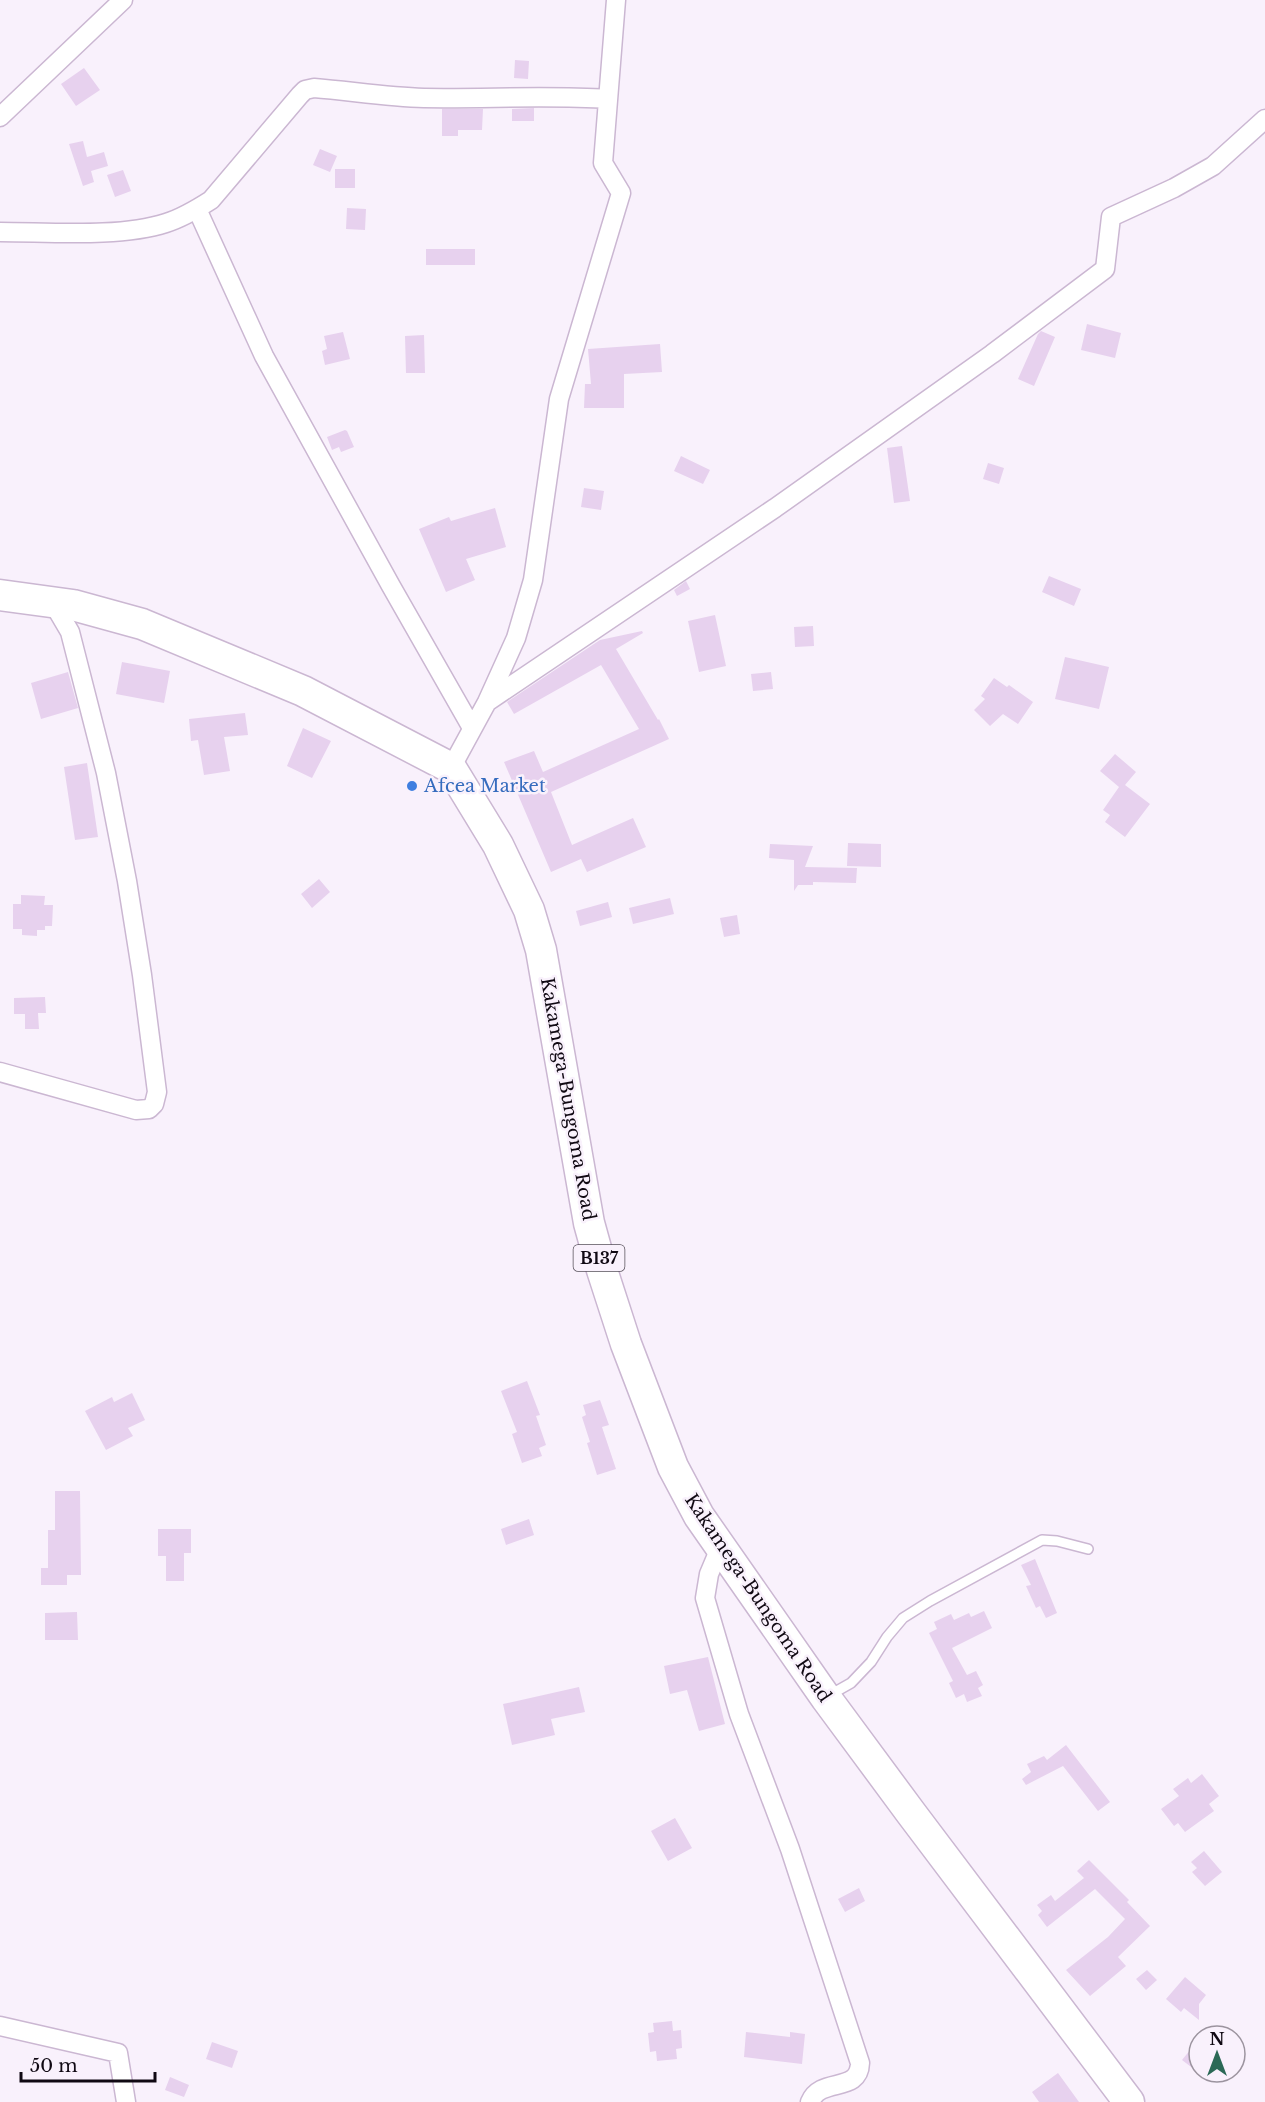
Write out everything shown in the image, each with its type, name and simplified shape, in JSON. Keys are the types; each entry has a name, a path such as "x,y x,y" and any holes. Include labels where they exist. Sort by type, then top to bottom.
{"main road":[{"path":"0,595 73,605 142,624 303,691 451,768"},
{"name":"Kakamega-Bungoma Road","path":"451,768 498,845 528,910 541,950 589,1223 626,1344 673,1467 699,1516 720,1548 826,1698 910,1813 1129,2102"}],"street":[{"path":"0,117 123,0"},
{"path":"451,768 487,702 516,638 533,579 559,399 621,194 603,163 616,0"},
{"path":"0,232 122,231 167,223 211,200 305,90 314,88 425,98 557,96 608,99"},
{"path":"487,702 775,508 992,354 1106,269 1111,218 1174,188 1213,166 1265,119"},
{"path":"197,209 264,356 472,728"},
{"path":"0,1072 136,1110 149,1109 154,1104 157,1092 127,881 106,772 70,632 52,603"},
{"path":"720,1548 709,1574 705,1598 708,1609 739,1714 790,1849 861,2063 860,2072 855,2079 828,2086 813,2095 810,2102"},
{"path":"0,2026 118,2053 126,2102"}],"lane":[{"path":"826,1698 851,1683 871,1662 903,1618 930,1601 1042,1540 1057,1541 1089,1549"}],"building":[{"path":"515,60 529,61 528,79 514,78"},
{"path":"84,68 100,90 76,106 61,84"},
{"path":"534,108 534,121 512,121 512,109"},
{"path":"442,109 483,109 482,130 458,130 458,136 442,136"},
{"path":"83,141 87,157 104,152 108,166 91,171 94,182 83,186 69,144"},
{"path":"320,149 337,156 330,172 313,165"},
{"path":"335,169 355,169 355,188 335,188"},
{"path":"123,170 131,191 115,197 107,175"},
{"path":"347,208 366,209 365,230 346,229"},
{"path":"426,249 475,249 475,265 426,265"},
{"path":"1087,324 1121,333 1115,358 1081,350"},
{"path":"1041,331 1055,337 1034,386 1018,379"},
{"path":"343,332 350,359 325,365 322,351 327,349 324,336"},
{"path":"424,335 425,373 406,373 405,336"},
{"path":"660,344 662,372 624,374 624,408 584,408 585,384 591,384 588,349"},
{"path":"345,430 354,447 341,452 339,447 332,450 327,437"},
{"path":"902,446 910,501 894,503 887,448"},
{"path":"681,456 710,470 703,484 674,471"},
{"path":"988,463 1004,468 999,484 983,479"},
{"path":"584,488 604,491 601,510 581,507"},
{"path":"495,508 506,547 466,559 475,580 446,592 419,529 449,517 451,521"},
{"path":"1049,576 1081,589 1074,606 1042,592"},
{"path":"686,581 690,589 677,596 674,590"},
{"path":"715,615 726,666 699,672 688,621"},
{"path":"813,626 814,646 795,647 794,627"},
{"path":"642,631 643,633 616,649 669,739 551,792 572,845 633,818 646,847 587,872 581,859 551,872 504,762 534,751 543,772 639,729 601,665 514,714 507,702 600,640"},
{"path":"1065,657 1109,667 1099,709 1055,699"},
{"path":"122,662 170,671 164,703 116,694"},
{"path":"68,672 78,708 41,719 31,683"},
{"path":"771,672 773,689 753,691 751,674"},
{"path":"994,678 1007,687 1009,685 1033,702 1018,724 1003,714 990,726 974,710 985,699 981,696"},
{"path":"245,713 248,735 224,737 230,771 204,775 198,740 191,741 189,719"},
{"path":"303,728 331,741 312,778 287,766"},
{"path":"1115,754 1136,772 1125,785 1150,804 1125,837 1105,822 1110,815 1103,810 1119,787 1100,771"},
{"path":"87,763 98,837 75,840 64,767"},
{"path":"848,843 881,844 881,867 847,866"},
{"path":"770,844 813,846 805,867 857,868 856,883 813,882 813,885 798,885 794,891 794,860 769,858"},
{"path":"319,879 330,892 312,908 301,894"},
{"path":"21,895 45,896 44,905 53,905 52,926 45,926 45,930 37,930 37,936 22,935 22,929 13,929 13,904 21,904"},
{"path":"670,898 674,914 633,924 629,908"},
{"path":"608,902 612,917 580,926 576,911"},
{"path":"737,915 740,934 724,937 720,918"},
{"path":"45,997 46,1013 38,1013 39,1029 25,1029 25,1014 14,1014 14,998"},
{"path":"527,1381 540,1415 536,1416 546,1445 539,1448 542,1456 522,1463 512,1434 517,1432 501,1391"},
{"path":"132,1393 145,1420 128,1428 133,1436 106,1450 85,1411 112,1397 114,1402"},
{"path":"600,1400 609,1425 602,1427 616,1469 597,1475 582,1417 586,1415 583,1405"},
{"path":"55,1491 80,1491 81,1575 67,1575 67,1585 41,1585 41,1568 48,1568 48,1530 55,1530"},
{"path":"529,1519 534,1535 506,1545 501,1529"},
{"path":"158,1529 191,1529 191,1553 184,1553 184,1581 166,1581 166,1556 158,1556"},
{"path":"1035,1559 1057,1613 1046,1618 1040,1606 1036,1608 1026,1586 1031,1585 1021,1565"},
{"path":"984,1611 992,1628 952,1648 967,1675 976,1671 983,1685 978,1688 982,1696 967,1702 964,1694 956,1698 949,1683 953,1681 929,1633 937,1629 934,1622 951,1614 954,1620 969,1613 971,1617"},
{"path":"77,1612 78,1640 45,1640 45,1613"},
{"path":"708,1657 725,1724 699,1731 687,1690 670,1694 664,1666"},
{"path":"579,1687 585,1712 551,1719 555,1735 512,1745 503,1704"},
{"path":"1066,1745 1110,1802 1098,1811 1063,1766 1026,1785 1022,1779 1031,1772 1027,1764 1044,1756 1047,1760"},
{"path":"1202,1774 1219,1796 1209,1804 1214,1811 1185,1832 1178,1823 1174,1826 1161,1809 1179,1796 1173,1789 1188,1778 1191,1783"},
{"path":"675,1818 692,1848 668,1861 651,1831"},
{"path":"1204,1851 1222,1872 1205,1886 1192,1872 1197,1868 1191,1862"},
{"path":"1089,1860 1129,1900 1127,1902 1150,1926 1118,1957 1126,1966 1090,1996 1066,1970 1108,1937 1125,1919 1095,1889 1047,1927 1038,1915 1042,1911 1037,1905 1051,1895 1055,1901 1084,1878 1077,1871"},
{"path":"859,1888 865,1901 845,1912 838,1899"},
{"path":"1147,1970 1157,1980 1146,1990 1136,1979"},
{"path":"1185,1977 1206,1995 1199,2004 1199,2020 1184,2008 1181,2012 1166,1999"},
{"path":"672,2021 673,2031 681,2030 682,2048 676,2049 677,2059 657,2061 656,2051 650,2052 648,2033 654,2032 653,2023"},
{"path":"746,2032 790,2037 790,2032 805,2034 802,2064 744,2057"},
{"path":"212,2042 238,2051 232,2068 206,2059"},
{"path":"1187,2054 1187,2064 1182,2060"},
{"path":"1058,2073 1079,2102 1039,2102 1032,2092"},
{"path":"170,2077 189,2085 184,2097 165,2090"}],"place":[{"name":"Afcea Market","path":"412,786"}]}
